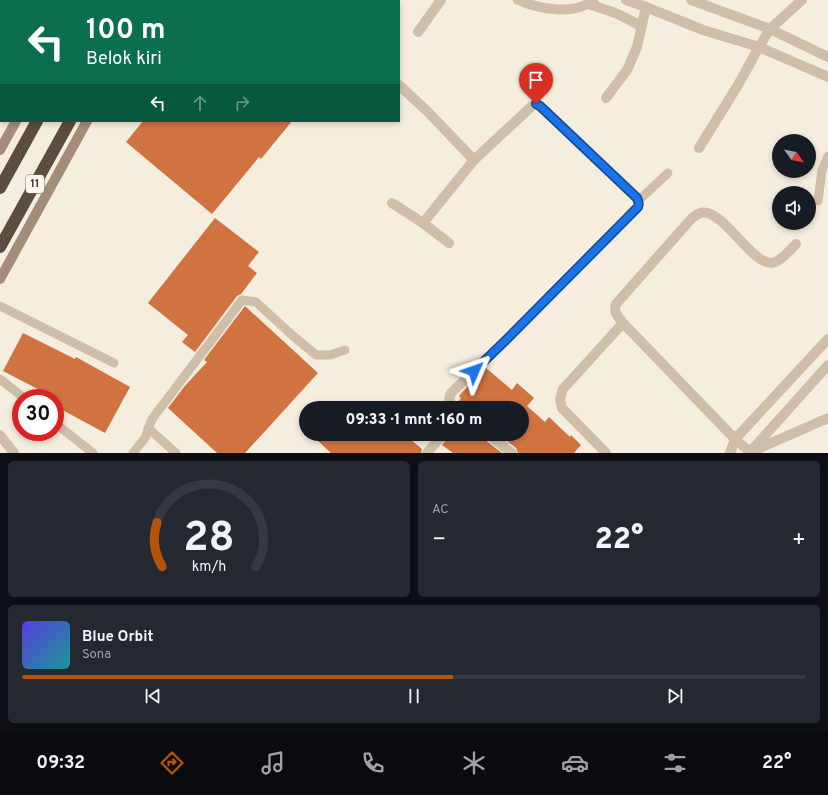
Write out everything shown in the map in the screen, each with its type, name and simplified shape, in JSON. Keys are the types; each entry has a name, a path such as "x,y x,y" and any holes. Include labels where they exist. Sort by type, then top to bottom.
{"highway":[{"name":"11","path":"0,188 36,122"},
{"name":"11","path":"0,247 69,122"}],"main road":[{"path":"0,150 15,122"},
{"path":"0,279 86,122"}],"street":[{"path":"418,32 440,0"},
{"path":"518,0 530,5 548,9 570,9 581,7 591,2 641,26"},
{"path":"626,0 704,30 759,47 828,77"},
{"path":"691,0 770,29 828,57"},
{"path":"698,148 738,85 770,29 802,0"},
{"path":"606,98 627,70 637,47 646,7"},
{"path":"400,86 428,112 474,160"},
{"path":"424,223 474,160 533,105 538,104 637,198 638,201 638,207 507,339 450,394 450,401"},
{"path":"392,203 424,223 449,243"},
{"path":"750,453 623,323 615,312 615,308 616,304 692,218 699,213 707,213 718,218 759,259 769,263 778,261 796,244"},
{"path":"606,453 562,408 560,399 563,389 623,323"},
{"path":"730,453 735,439 828,339"},
{"path":"750,453 828,365"},
{"path":"750,453 828,418"},
{"path":"0,435 14,453"},
{"path":"426,453 437,441"},
{"path":"497,441 512,453"}],"lane":[{"path":"818,201 822,170 828,156"},
{"path":"638,201 668,172"},
{"path":"133,453 145,438 152,419 242,300 256,302 316,355 330,355 345,350"},
{"path":"0,306 114,363"},
{"path":"0,379 13,389"},
{"path":"148,428 176,453"},
{"path":"64,430 93,453"}],"building":[{"path":"142,122 291,122 261,159 259,157 212,214 126,142"},
{"path":"215,218 259,252 248,266 257,273 241,294 237,296 195,352 182,342 188,335 148,303"},
{"path":"245,306 318,373 245,453 217,453 168,408 184,387 207,362 204,360"},
{"path":"23,333 75,359 76,357 130,387 105,433 64,411 64,389 38,389 3,371"},
{"path":"486,368 512,390 517,383 534,398 529,404 529,401 459,401 461,398 459,396"},
{"path":"529,408 545,422 549,417 570,437 571,435 581,445 574,453 518,453 516,448 507,441 529,441"},
{"path":"318,441 412,441 422,449 421,453 331,453"},
{"path":"445,441 487,441 502,453 453,453 442,445"}],"route":[{"path":"474,371 638,207 639,203 637,198 540,106 536,104"}]}
